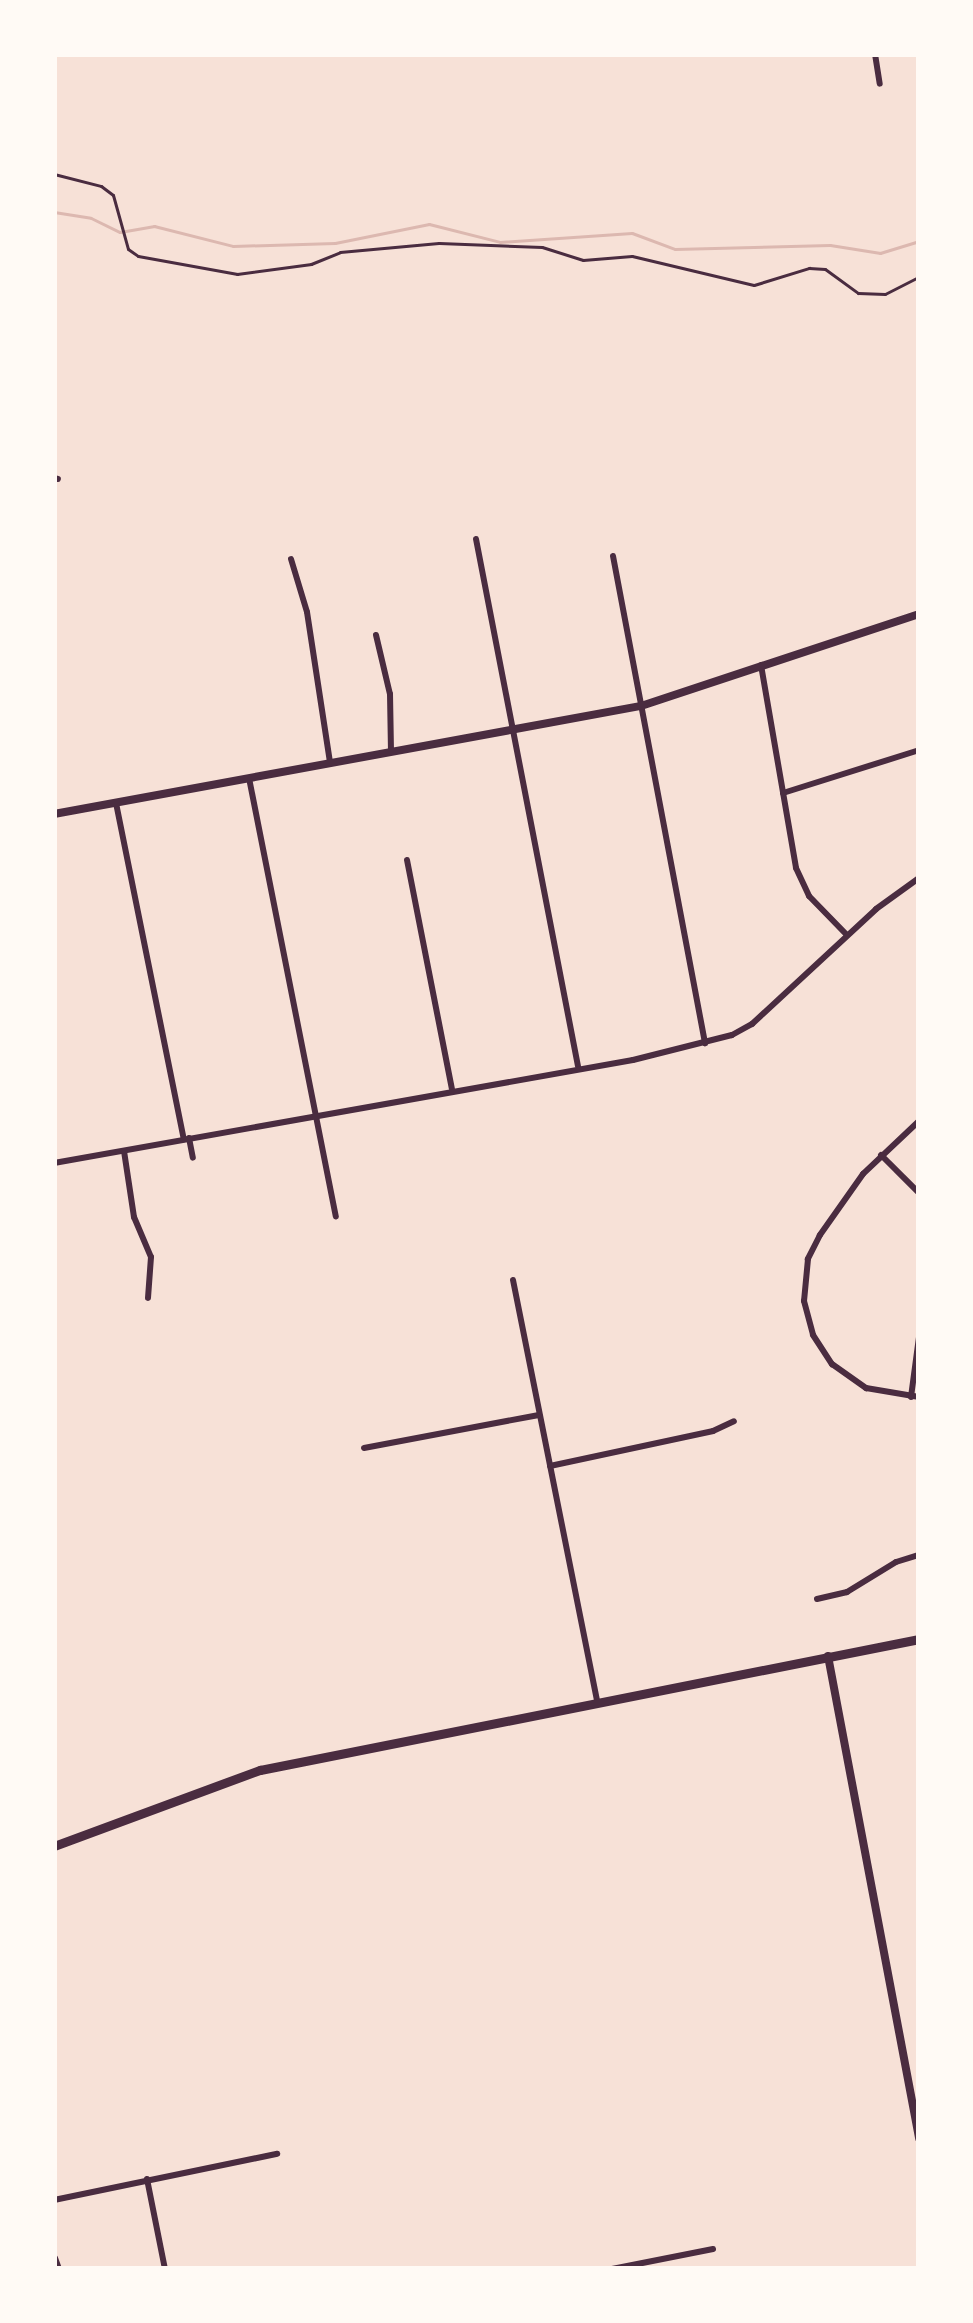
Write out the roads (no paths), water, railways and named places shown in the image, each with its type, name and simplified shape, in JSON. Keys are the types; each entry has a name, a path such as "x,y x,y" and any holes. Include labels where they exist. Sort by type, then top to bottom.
{"main road":[{"path":"54,1846 260,1770 919,1639"}],"street":[{"path":"875,54 880,84"},
{"path":"476,539 578,1066"},
{"path":"613,556 705,1043"},
{"path":"291,559 307,612 329,763"},
{"path":"54,814 641,706 919,614"},
{"path":"376,635 390,694 391,752"},
{"path":"761,665 801,882 847,935"},
{"path":"783,793 919,750"},
{"path":"250,778 336,1216"},
{"path":"116,803 194,1158"},
{"path":"407,860 452,1089"},
{"path":"54,1162 705,1043 752,1024 847,935 919,878"},
{"path":"919,1121 881,1154 820,1235 808,1259 804,1301 813,1335 832,1364 866,1388 915,1397 919,1337"},
{"path":"124,1150 134,1216 151,1257 148,1298"},
{"path":"881,1154 919,1193"},
{"path":"513,1280 597,1702"},
{"path":"364,1448 539,1414"},
{"path":"550,1466 713,1431 734,1421"},
{"path":"817,1599 847,1592 896,1562 919,1556"},
{"path":"827,1656 919,2140"},
{"path":"54,2200 277,2154"},
{"path":"147,2179 165,2269"},
{"path":"612,2269 713,2249"},
{"path":"54,2258 58,2269"}],"waterway":[{"path":"54,212 91,218 120,232 154,226 233,246 335,243 429,224 500,242 632,233 675,249 830,245 880,253 919,241"}]}
